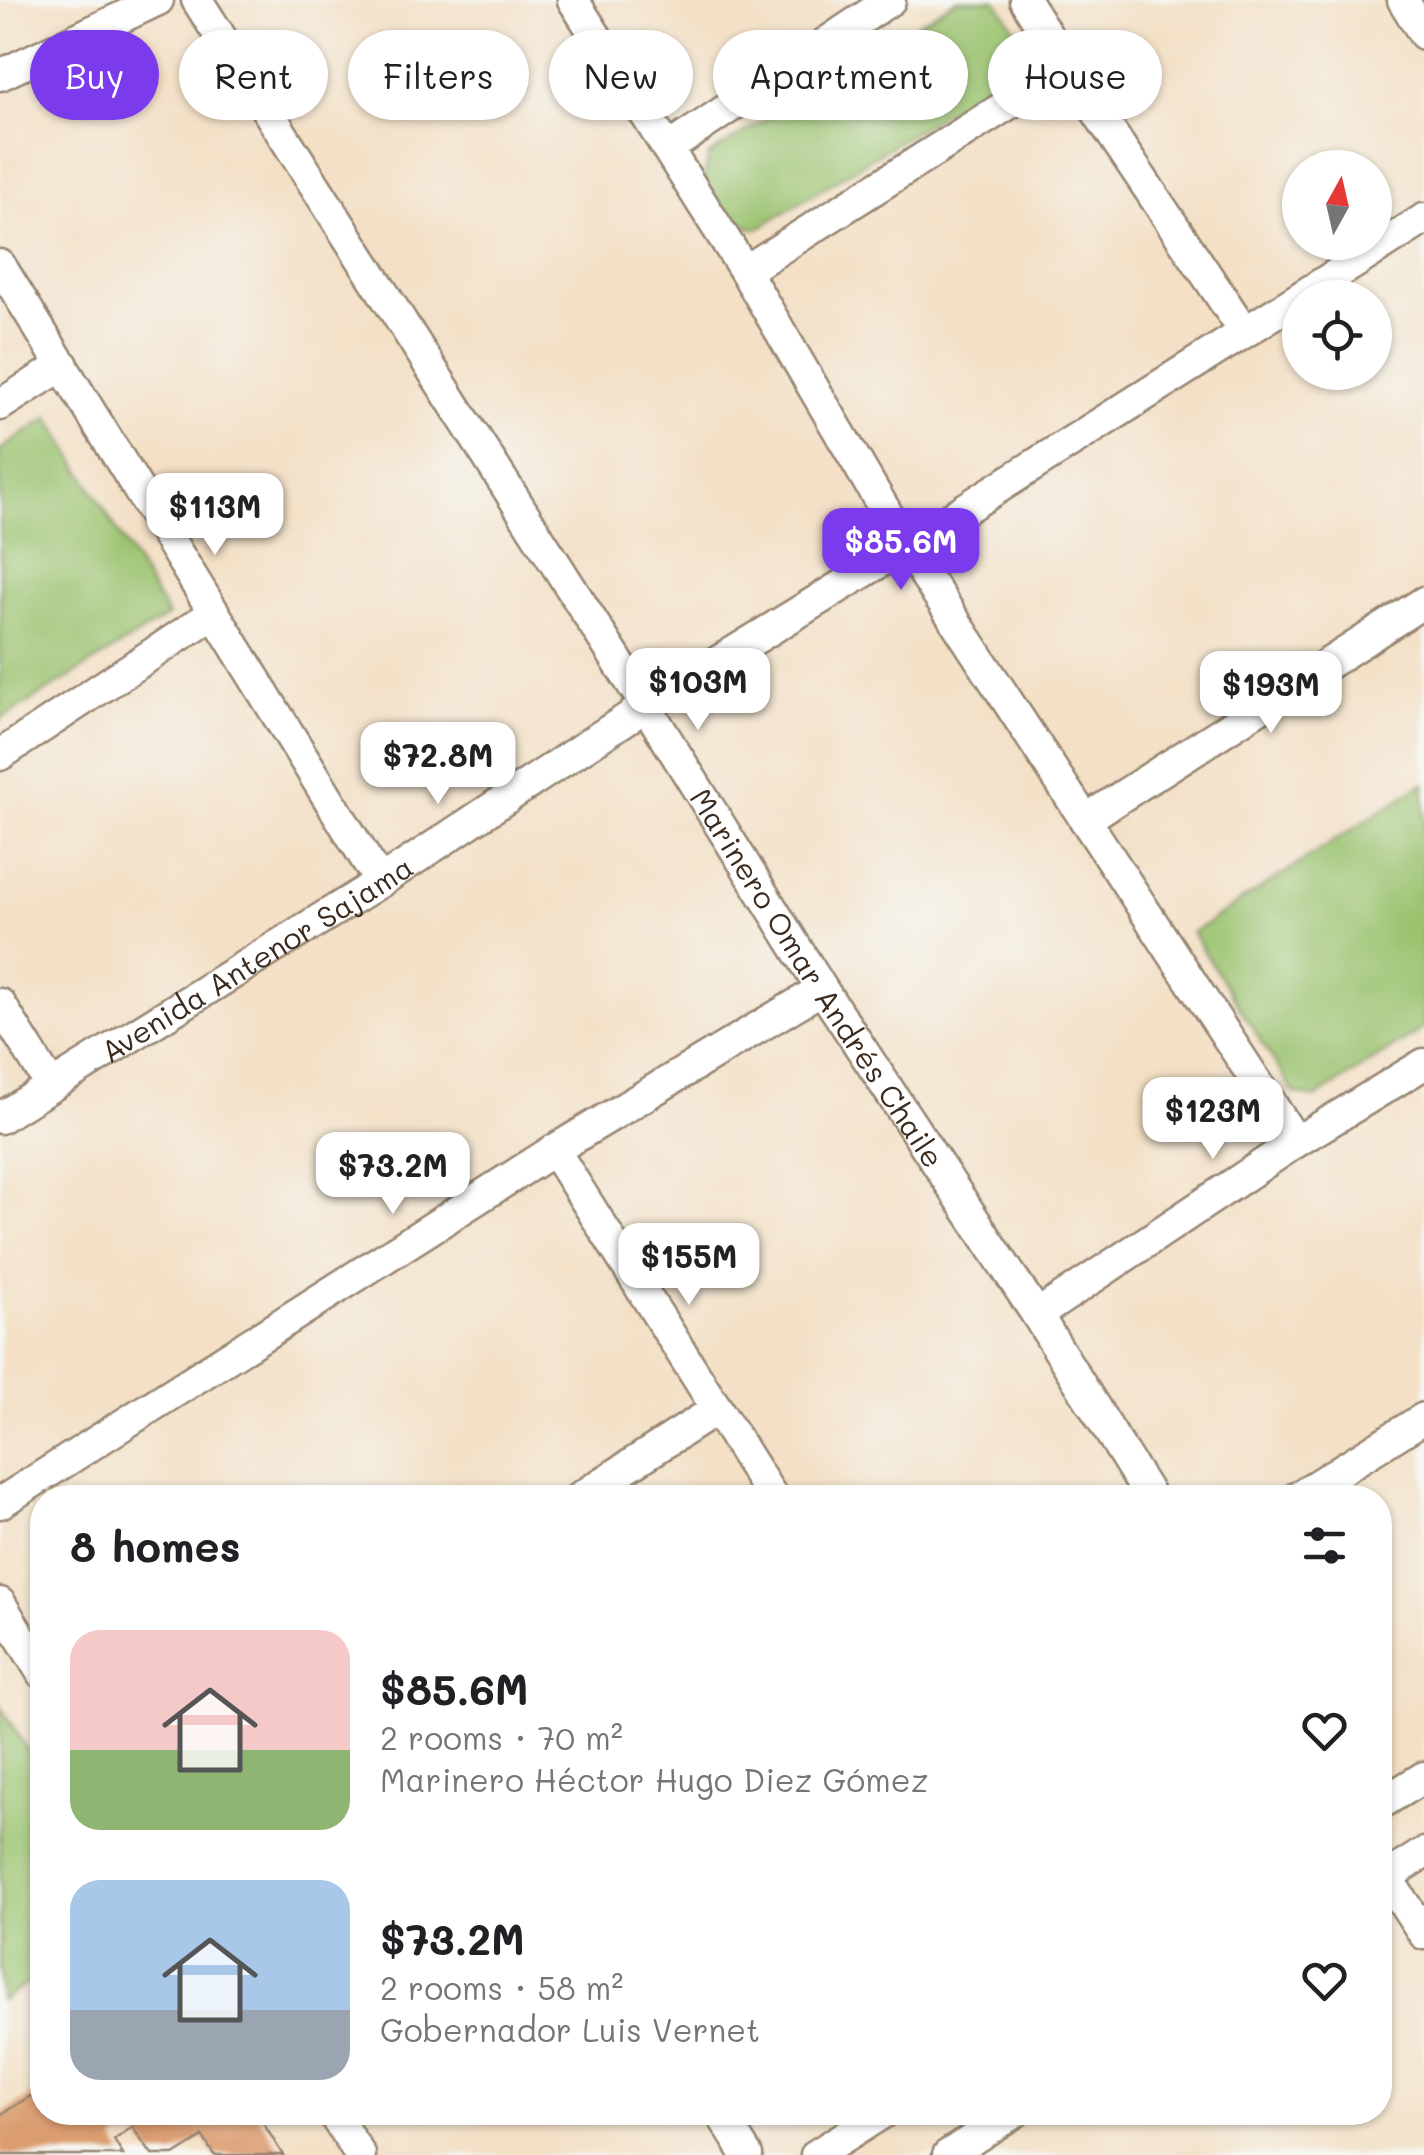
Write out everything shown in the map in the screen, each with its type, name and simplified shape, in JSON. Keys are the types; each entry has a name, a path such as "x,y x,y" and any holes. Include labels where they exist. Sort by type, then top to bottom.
{"street":[{"path":"0,75 158,0"},
{"name":"Marinero Omar Andrés Chaile","path":"197,0 822,989 1037,1315 1142,1485"},
{"path":"573,0 745,271 906,546 1296,1142"},
{"path":"668,148 890,0"},
{"path":"1025,0 1044,30"},
{"path":"1402,0 1424,34"},
{"path":"745,271 988,117"},
{"path":"1102,120 1244,332"},
{"name":"Avenida Antenor Sajama","path":"0,1118 380,882 646,706 1424,219"},
{"path":"0,265 380,882"},
{"path":"0,406 62,364"},
{"path":"1085,820 1424,602"},
{"path":"0,755 214,613"},
{"path":"0,1503 554,1150 822,989"},
{"path":"0,1004 51,1086"},
{"path":"1037,1315 1296,1142 1424,1064"},
{"path":"554,1150 765,1485"},
{"path":"599,1485 717,1409"},
{"path":"1317,1485 1424,1418"},
{"path":"0,1604 30,1653"},
{"path":"1392,1797 1424,1777"},
{"path":"1392,1870 1424,1853"},
{"path":"1392,1889 1424,1934"},
{"path":"340,2125 360,2155"},
{"path":"728,2125 746,2155"},
{"path":"816,2155 863,2125"},
{"path":"948,2155 995,2125"}],"green space":[{"path":"956,0 996,0 1016,30 988,30 988,86 968,99 968,30 908,30"},
{"path":"765,120 933,120 757,229 733,223 704,178 709,155"},
{"path":"49,417 168,616 0,720 0,450"},
{"path":"1424,783 1424,1028 1315,1098 1294,1093 1192,933"},
{"path":"0,1706 30,1754 30,1982 0,2001"}],"building":[{"path":"30,2096 30,2125 264,2125 283,2155 214,2155 203,2137 174,2155 152,2155 132,2127 114,2140 123,2155 0,2155 0,2115"}]}
